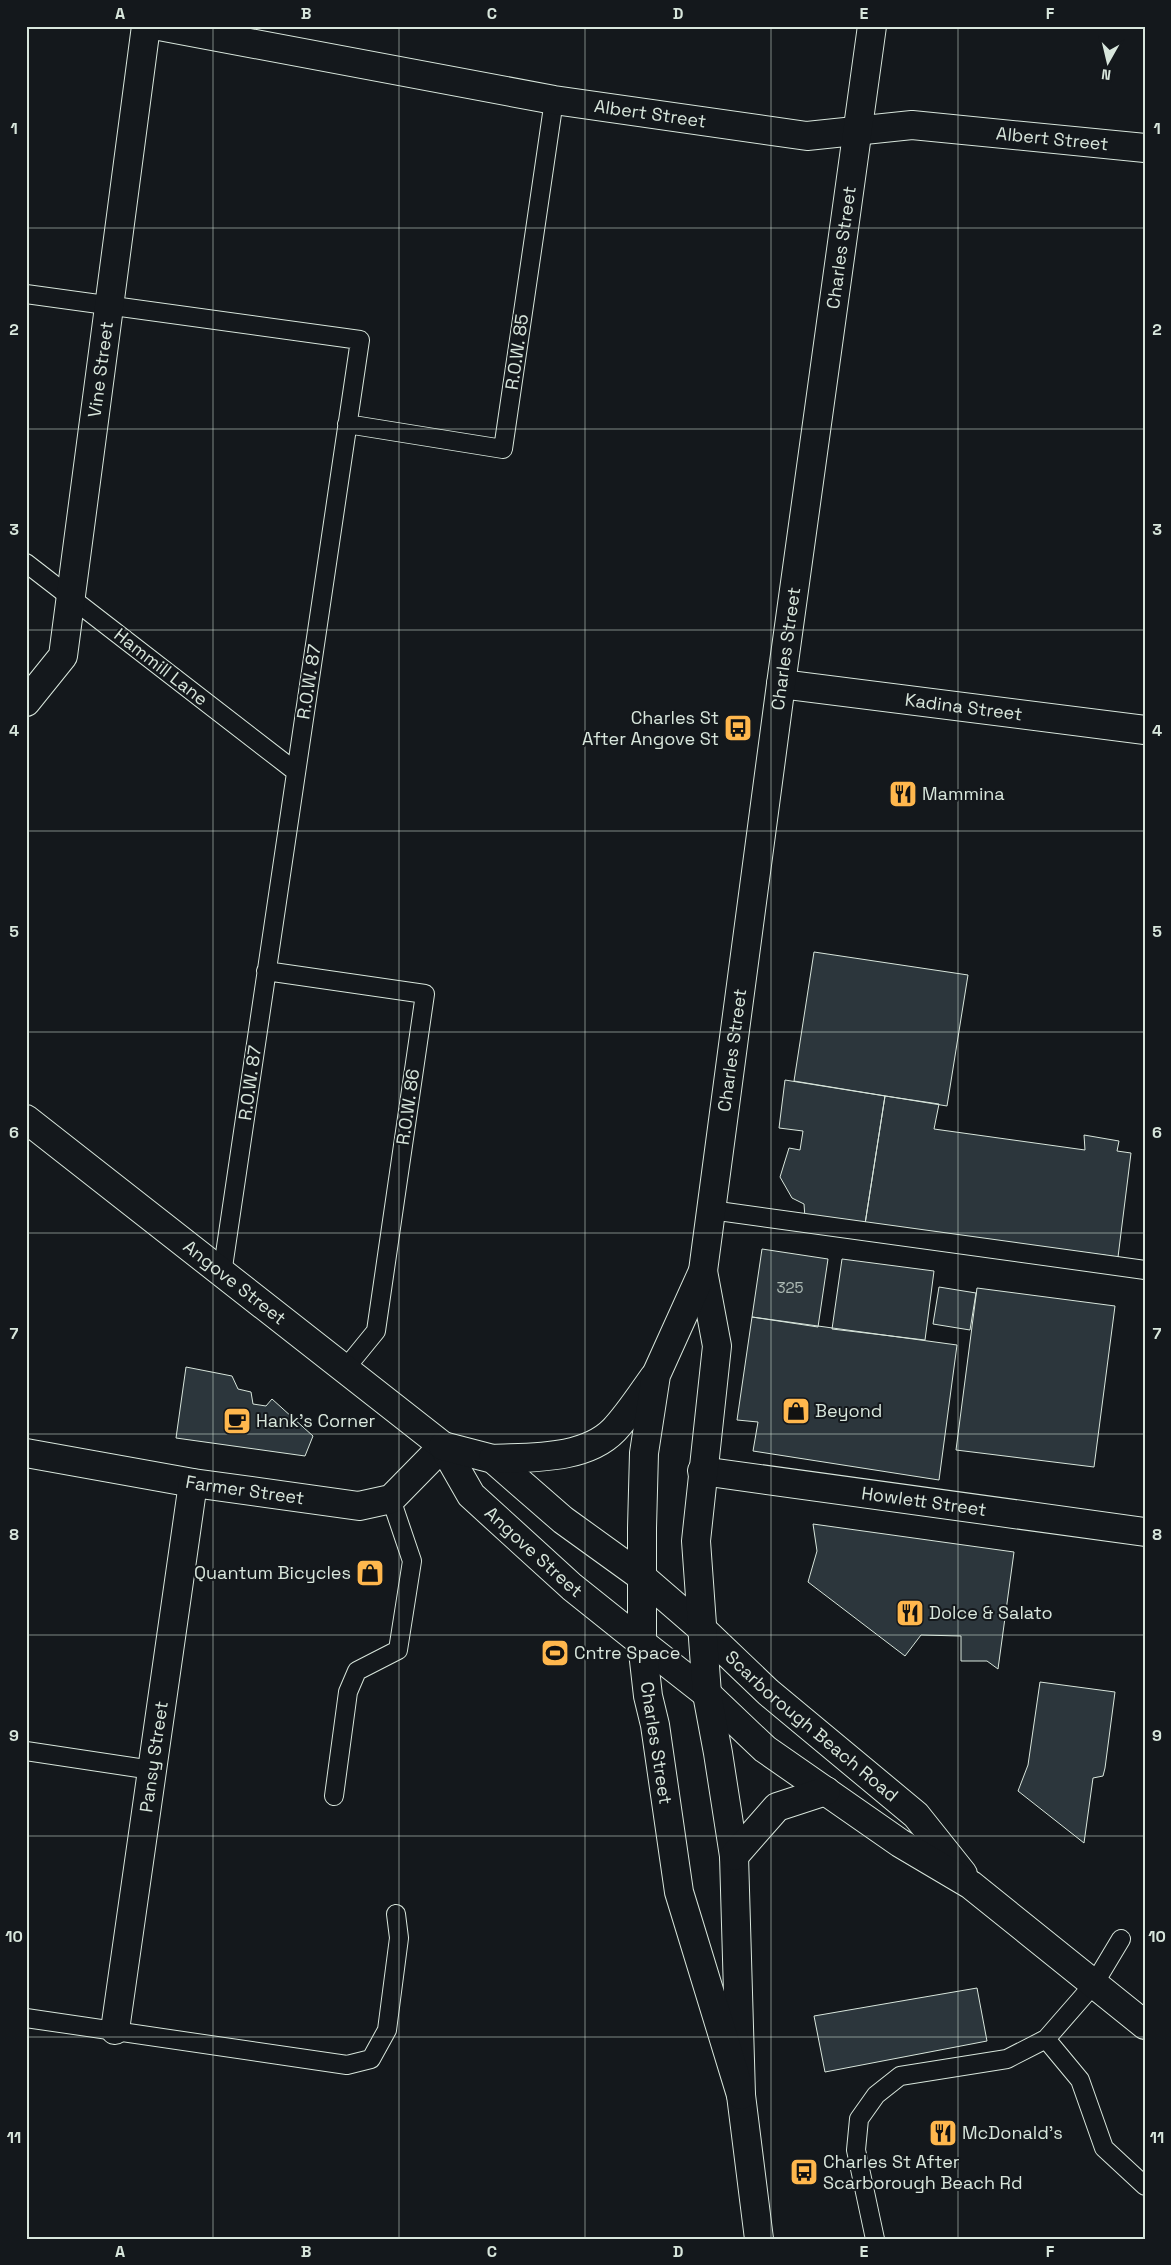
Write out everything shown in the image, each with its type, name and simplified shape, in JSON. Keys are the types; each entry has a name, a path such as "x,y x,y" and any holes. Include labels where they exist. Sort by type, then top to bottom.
{"main road":[{"name":"Vine Street","path":"26,702 63,656 146,26"},
{"name":"Albert Street","path":"159,26 554,100 807,136 912,125 1145,148"},
{"name":"Charles Street","path":"741,2095 679,1892 655,1725 648,1696 642,1643 644,1453 656,1375 703,1271 781,684 872,26"},
{"name":"Kadina Street","path":"781,684 1145,730"},
{"name":"Angove Street","path":"26,1119 443,1446 472,1495 572,1586 642,1643"},
{"name":"Charles Street","path":"703,1271 717,1346 702,1471 696,1541 701,1628 707,1694 734,1856 741,2095 759,2239"},
{"path":"493,1459 547,1456 590,1446 613,1431 656,1375"},
{"name":"Angove Street","path":"443,1446 493,1459 563,1520 642,1577"},
{"path":"391,1499 443,1446"},
{"name":"Farmer Street","path":"26,1453 193,1483 359,1506 391,1499"},
{"name":"Howlett Street","path":"702,1471 1145,1532"},
{"name":"Pansy Street","path":"115,2030 193,1483"},
{"name":"Scarborough Beach Road","path":"642,1577 701,1628 768,1692 916,1815 971,1885"},
{"name":"Scarborough Beach Road","path":"642,1643 707,1694 765,1749 900,1844 971,1885 1145,2025"},
{"path":"734,1856 777,1806 826,1791"}],"lane":[{"name":"R.O.W. 85","path":"347,424 503,449 554,100"},
{"path":"26,294 109,306"},
{"name":"R.O.W. 87","path":"109,306 360,340 222,1274"},
{"name":"Hammill Lane","path":"26,563 295,771"},
{"name":"R.O.W. 86","path":"266,971 425,994 376,1331 344,1369"},
{"path":"711,1210 1145,1270"},
{"path":"334,1796 348,1692 357,1671 398,1650 412,1561 391,1499"},
{"path":"26,1751 152,1770"},
{"path":"26,2018 347,2065 371,2059 386,2030 400,1938 396,1914"},
{"path":"875,2239 856,2150 859,2119 876,2095 900,2076 1007,2059 1046,2039 1094,1984 1121,1939"},
{"path":"1046,2039 1080,2080 1104,2148 1145,2186"}],"building":[{"path":"814,952 968,975 947,1106 794,1081"},
{"path":"785,1080 885,1096 865,1224 805,1218 804,1204 792,1198 780,1177 789,1148 800,1150 803,1131 779,1128"},
{"path":"885,1096 939,1104 934,1129 1085,1150 1084,1135 1119,1141 1117,1151 1131,1153 1118,1257 865,1224"},
{"path":"762,1249 828,1259 818,1327 752,1317"},
{"path":"842,1259 934,1271 925,1340 832,1329"},
{"path":"939,1287 976,1293 970,1330 933,1324"},
{"path":"977,1288 1115,1306 1094,1467 956,1450"},
{"path":"752,1317 957,1345 939,1480 753,1451 758,1422 737,1420"},
{"name":"Hank's Corner","path":"186,1367 232,1376 238,1389 251,1392 253,1404 266,1406 272,1399 313,1436 305,1456 176,1438"},
{"path":"813,1524 1014,1552 998,1669 987,1661 961,1661 961,1636 921,1635 905,1656 808,1582 817,1551"},
{"path":"1040,1682 1115,1692 1105,1768 1103,1776 1093,1778 1084,1843 1018,1791 1028,1765"},
{"path":"977,1988 987,2041 825,2072 814,2016"}],"place":[{"name":"Charles St After Angove St","path":"738,728"},
{"name":"Mammina","path":"903,794"},
{"name":"Beyond","path":"796,1411"},
{"name":"Hank's Corner","path":"237,1421"},
{"name":"Quantum Bicycles","path":"370,1573"},
{"name":"Dolce & Salato","path":"910,1613"},
{"name":"Cntre Space","path":"555,1653"},
{"name":"McDonald's","path":"943,2133"},
{"name":"Charles St After Scarborough Beach Rd","path":"804,2172"}]}
